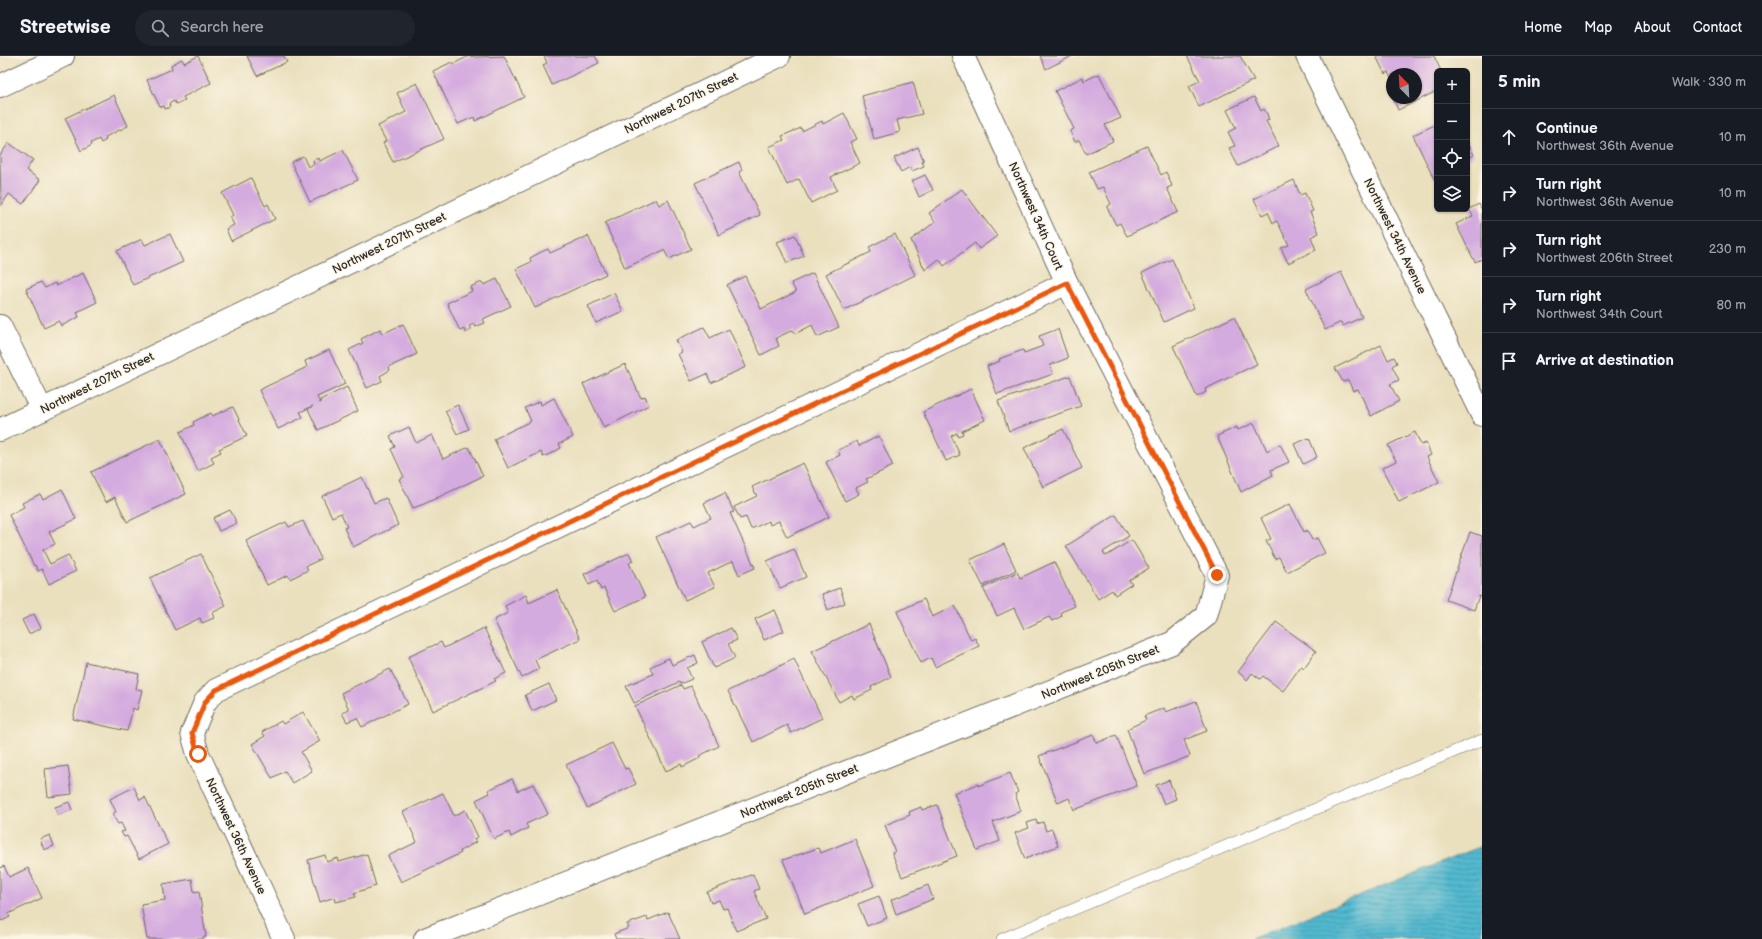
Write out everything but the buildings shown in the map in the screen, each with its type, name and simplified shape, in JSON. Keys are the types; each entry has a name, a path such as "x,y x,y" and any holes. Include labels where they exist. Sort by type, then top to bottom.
{"street":[{"path":"0,86 63,56"},
{"name":"Northwest 207th Street","path":"0,430 779,56"},
{"name":"Northwest 34th Court","path":"963,56 1067,283 1217,575 1206,616 1172,643"},
{"name":"Northwest 34th Avenue","path":"1307,56 1482,415"},
{"name":"Northwest 36th Avenue","path":"284,939 198,754 192,733 205,702 216,690 1067,283"},
{"path":"0,326 42,410"},
{"name":"Northwest 205th Street","path":"425,939 1172,643"}],"lane":[{"path":"1002,939 1482,740"}],"water":[{"path":"1482,846 1482,939 1251,939"}],"route":[{"path":"198,754 192,733 205,702 216,690 1067,283 1217,575"}]}
